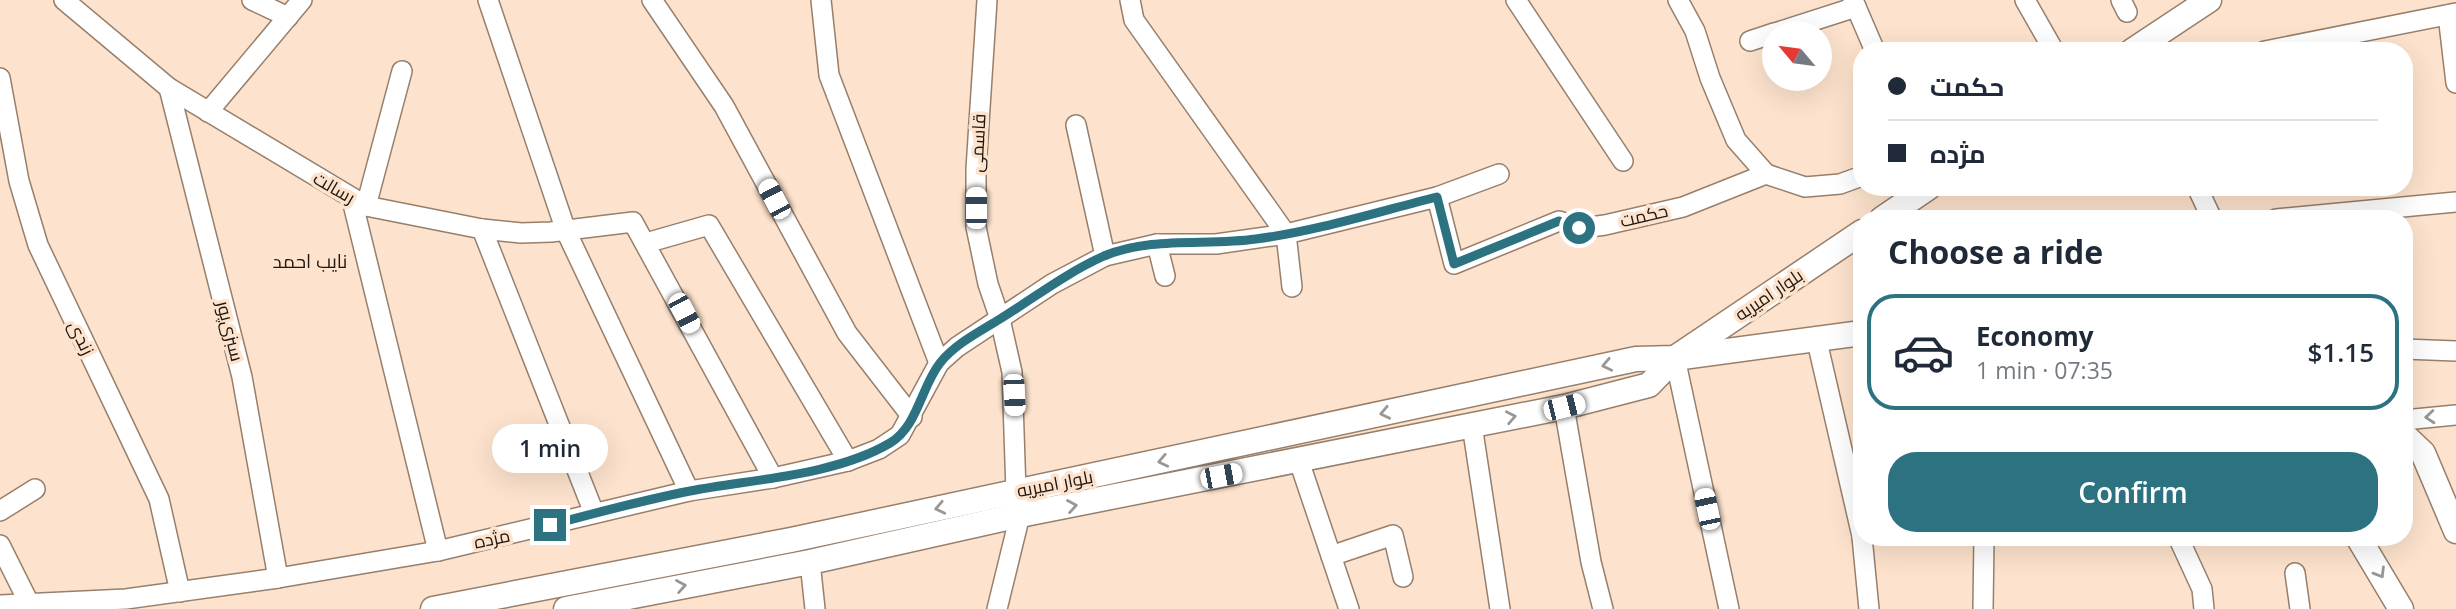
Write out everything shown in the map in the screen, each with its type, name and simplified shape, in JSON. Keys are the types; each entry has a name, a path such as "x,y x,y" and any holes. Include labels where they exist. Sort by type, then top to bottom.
{"street":[{"name":"رسالت","path":"64,0 169,88 359,203 482,229 538,233 633,222 646,243"},
{"path":"253,0 288,18"},
{"path":"208,113 302,0"},
{"path":"488,0 566,230 689,491"},
{"path":"652,0 724,106 847,334 912,417"},
{"path":"821,0 830,75 939,363"},
{"name":"قاسمی","path":"987,0 976,169 976,227 988,284 1013,372 1018,504 997,609"},
{"path":"1130,0 1133,20 1286,234 1292,287"},
{"path":"1517,0 1623,161"},
{"path":"1678,0 1695,31 1710,78 1736,141 1766,174 1805,187 1840,184 1853,179"},
{"path":"2025,0 2049,42"},
{"path":"2146,42 2208,0"},
{"path":"1808,21 1854,4 1871,42"},
{"path":"2326,42 2452,14 2456,83"},
{"path":"1750,41 1762,37"},
{"path":"402,71 359,203 438,551"},
{"name":"زندی","path":"0,78 19,181 38,244 159,499 180,592"},
{"name":"سبزی‌پور","path":"169,88 242,377 278,578"},
{"path":"1076,125 1105,256"},
{"name":"مژده","path":"0,605 30,605 180,592 438,551 689,491 773,478 848,461 893,441 912,417 939,363 977,332 1052,284 1105,256 1157,244 1216,244 1286,234 1437,197 1499,174"},
{"name":"حکمت","path":"1437,197 1454,264 1559,221 1583,228 1605,225 1683,207 1766,174"},
{"path":"1895,210 1916,196"},
{"path":"2371,210 2456,202"},
{"path":"773,478 646,243 709,225 848,461"},
{"path":"482,229 594,513"},
{"name":"بلوار امیریه","path":"433,609 791,540 1299,461 1564,407 1649,385 1675,358 1853,238"},
{"path":"1157,244 1165,276"},
{"path":"1729,609 1675,358 1853,334"},
{"path":"1816,337 1853,497"},
{"path":"2413,349 2456,351"},
{"name":"بلوار امیریه","path":"566,609 644,601 810,562 1018,504 1636,359 1675,358"},
{"path":"1564,407 1591,562 1603,609"},
{"path":"2413,418 2456,415"},
{"path":"1472,425 1500,609"},
{"path":"2413,444 2423,453 2454,520"},
{"path":"2413,458 2431,473"},
{"path":"1299,461 1349,609"},
{"path":"0,511 35,489"},
{"path":"1331,556 1393,535 1403,577"},
{"path":"0,545 30,605"},
{"path":"1863,546 1869,609"},
{"path":"1983,609 1984,546"},
{"path":"2182,546 2202,589 2204,609"},
{"path":"2363,546 2401,609"},
{"path":"810,562 815,609"},
{"path":"2295,573 2300,609"}],"district":[{"name":"نایب احمد","path":"310,261"}],"route":[{"path":"550,525 689,491 773,478 848,461 879,449 900,435 924,396 939,363 957,347 1052,284 1105,256 1132,248 1157,244 1216,244 1286,234 1437,197 1454,264 1559,221 1579,228"}]}
